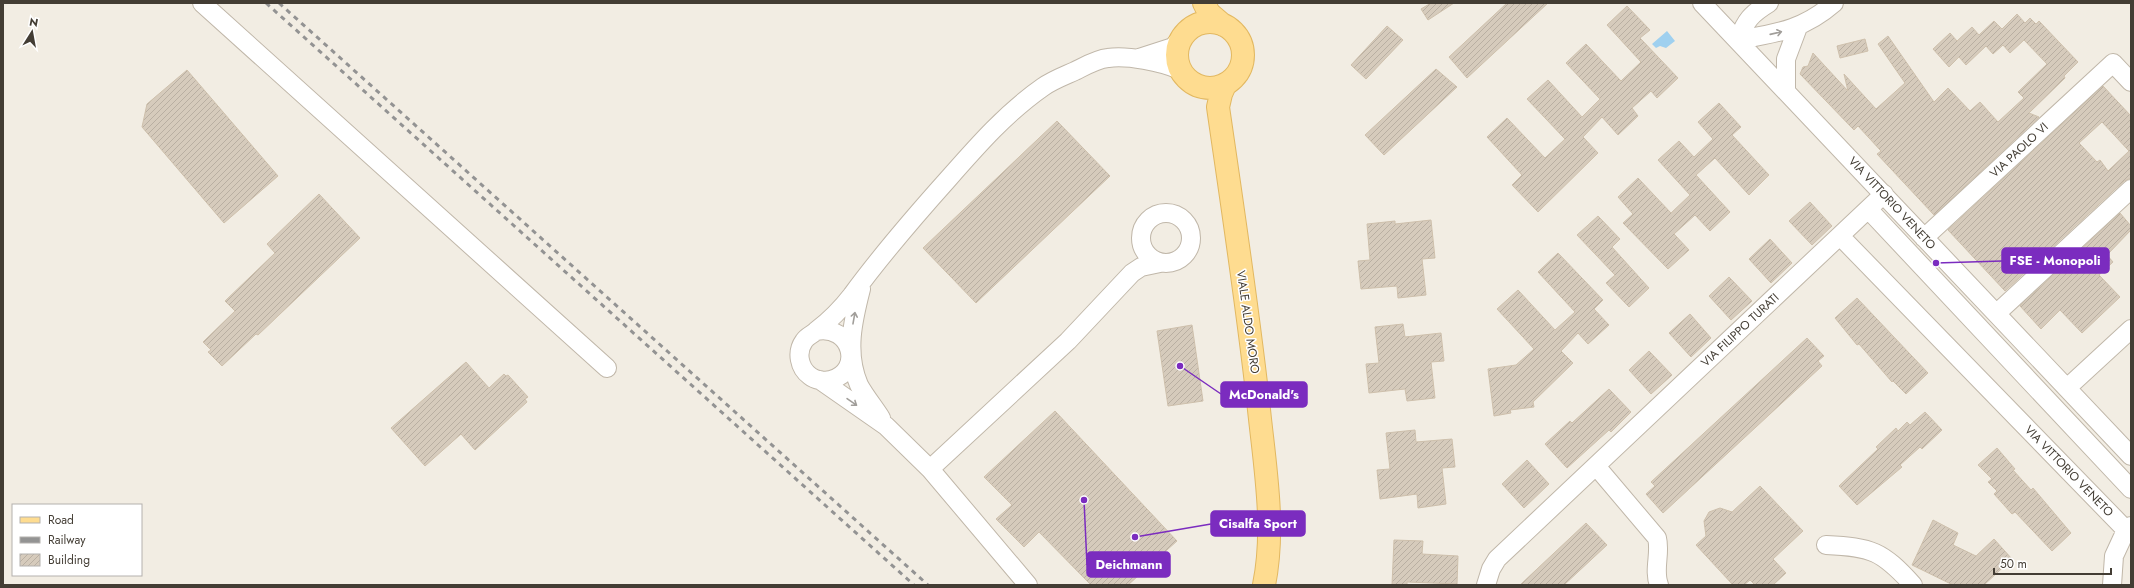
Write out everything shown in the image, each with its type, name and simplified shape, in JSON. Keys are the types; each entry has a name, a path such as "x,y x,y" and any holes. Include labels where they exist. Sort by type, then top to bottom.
{"main road":[{"path":"1203,3 1209,13 1232,31 1239,40 1243,50 1243,60 1240,70 1234,79 1215,86"},
{"path":"1180,70 1177,59 1178,48 1199,13 1203,3"},
{"path":"1186,33 1200,24 1212,22 1223,25"},
{"name":"VIALE ALDO MORO","path":"1180,70 1194,85 1215,86 1254,361 1268,502 1267,570 1264,585"}],"street":[{"path":"202,3 608,368"},
{"name":"VIA VITTORIO VENETO","path":"1702,3 2131,456"},
{"path":"1738,40 1745,23 1754,12 1770,3"},
{"path":"1738,40 1798,27 1821,14 1834,3"},
{"path":"1786,91 1786,59 1798,27"},
{"path":"1136,59 1160,53 1173,47 1186,33"},
{"path":"1028,585 930,469 886,426 820,380 806,372 799,357 803,341 843,306 920,209 1007,115 1044,86 1086,65 1108,58 1136,59 1170,66 1180,70"},
{"name":"VIA PAOLO VI","path":"1924,238 2113,63 2131,82"},
{"path":"1997,313 2131,189"},
{"name":"VIA FILIPPO TURATI","path":"1486,585 1491,569 1497,559 1884,194"},
{"name":"VIA VITTORIO VENETO","path":"1868,209 2131,490"},
{"path":"930,469 1068,341 1132,273 1141,267 1160,263 1169,264 1178,261 1185,255 1191,239 1190,230 1186,223 1173,214 1157,214 1144,224 1141,232 1141,242 1137,262 1132,273"},
{"name":"VIA VITTORIO VENETO","path":"1840,236 2128,528"},
{"path":"1141,242 1146,255 1160,263"},
{"path":"820,380 829,381 841,375 849,365 851,356 852,330 863,280"},
{"path":"2068,388 2131,329"},
{"path":"816,331 832,331 840,334 850,348 860,385 886,426"},
{"path":"1596,466 1657,538 1659,546 1657,570 1659,585"},
{"path":"2112,585 2114,556 2128,528"},
{"path":"1826,545 1865,548 1880,554 1895,565 1913,585"}],"water":[{"path":"1667,31 1675,41 1666,48 1660,46 1656,48 1652,44"}],"building":[{"path":"1431,3 1454,3 1428,20 1421,9"},
{"path":"1507,3 1548,3 1467,78 1449,57"},
{"path":"1627,6 1650,30 1640,38 1678,78 1657,98 1651,91 1632,108 1638,116 1618,135 1602,117 1583,137 1598,153 1538,212 1512,185 1522,175 1487,137 1507,118 1545,158 1565,139 1527,99 1548,80 1582,117 1600,99 1566,63 1586,44 1621,81 1641,62 1607,25"},
{"path":"2017,14 2025,23 2030,18 2036,24 2039,21 2078,62 2064,76 2065,78 2029,113 2039,117 1934,215 1877,154 1881,151 1858,126 1854,130 1800,74 1803,67 1808,66 1813,53 1848,91 1844,74 1876,109 1905,83 1878,44 1888,36 1934,102 1948,88 1970,111 1980,102 1998,122 2024,98 2018,92 2047,64 2024,40 2010,53 2003,45 1993,54 1986,46 1966,65 1959,57 1949,67 1933,49 1950,33 1957,41 1972,27 1979,35 1994,21 2002,29"},
{"path":"1387,26 1403,40 1366,79 1351,65"},
{"path":"1865,39 1868,51 1840,58 1837,46"},
{"path":"1436,69 1457,87 1384,155 1365,135"},
{"path":"187,70 278,176 224,223 142,127 147,104"},
{"path":"2103,86 2131,116 2131,178 2124,181 2005,291 1948,230","holes":["2102,122 2129,151 2108,171 2100,160 2097,162 2079,143"]},
{"path":"1719,103 1741,127 1732,135 1769,175 1749,195 1715,158 1696,175 1730,212 1710,231 1695,215 1674,234 1689,250 1668,269 1623,223 1633,214 1618,197 1638,178 1671,213 1690,195 1658,160 1679,141 1694,157 1713,139 1698,122"},
{"path":"1057,121 1110,176 976,303 923,248"},
{"path":"319,194 360,238 258,335 256,334 222,366 208,352 211,350 203,342 235,311 225,301 275,253 267,244"},
{"path":"1810,202 1832,226 1812,245 1789,221"},
{"path":"2120,213 2131,226 2131,230 2107,255 2113,262 2099,275 2120,297 2082,333 2060,310 2041,329 2020,306"},
{"path":"1598,216 1620,239 1612,247 1649,288 1629,307 1606,283 1615,275 1577,235"},
{"path":"1431,220 1435,258 1422,259 1426,295 1398,298 1397,286 1361,289 1358,261 1370,260 1367,224 1395,221 1395,224"},
{"path":"1770,239 1792,263 1771,283 1749,259"},
{"path":"1558,253 1603,300 1594,309 1609,325 1588,344 1578,333 1561,351 1573,363 1533,402 1534,407 1510,410 1511,413 1494,416 1488,369 1516,365 1534,349 1497,309 1518,290 1555,330 1575,312 1538,272"},
{"path":"1729,277 1752,301 1731,320 1709,296"},
{"path":"1857,298 1928,373 1906,394 1893,381 1892,382 1859,344 1857,345 1835,318"},
{"path":"1690,314 1711,338 1691,357 1669,333"},
{"path":"1403,324 1405,337 1441,333 1444,361 1431,362 1435,398 1407,401 1405,389 1369,393 1366,364 1379,363 1375,327"},
{"path":"1192,325 1203,401 1168,406 1157,331"},
{"path":"1807,338 1824,356 1818,361 1822,366 1663,513 1646,494 1655,486 1651,482"},
{"path":"1649,351 1672,375 1651,394 1629,370"},
{"path":"466,362 489,388 504,374 506,376 508,375 528,397 525,399 527,402 475,450 461,434 425,466 391,428"},
{"path":"1609,389 1631,412 1611,432 1609,430 1567,468 1545,444 1570,421 1572,423"},
{"path":"1055,411 1177,541 1128,585 1091,585 1039,532 1024,547 996,519 1012,505 984,477"},
{"path":"1925,412 1942,430 1922,449 1920,447 1900,465 1902,467 1857,505 1839,486 1878,449 1876,447 1896,428 1898,431 1907,422 1910,425"},
{"path":"1415,430 1416,442 1452,439 1455,467 1442,468 1446,504 1418,508 1417,494 1380,499 1377,470 1390,469 1386,433"},
{"path":"1997,448 2015,469 2013,470 2031,490 2033,488 2071,533 2052,551 2015,512 2012,514 1994,494 1997,491 1988,482 1992,479 1978,465"},
{"path":"1527,460 1549,484 1524,508 1502,484"},
{"path":"1760,486 1803,531 1773,559 1786,573 1773,585 1755,585 1750,580 1744,585 1733,585 1696,545 1706,536 1704,521 1709,512 1720,508 1732,512"},
{"path":"1933,520 1958,533 1953,545 1976,556 1994,539 2012,559 1984,585 1953,585 1912,565"},
{"path":"1586,523 1607,545 1564,585 1520,585"},
{"path":"1394,540 1423,541 1422,554 1458,556 1457,584 1407,582 1407,585 1392,585"}],"railway":[{"path":"266,3 914,585"},
{"path":"279,3 928,585"}],"place":[{"name":"FSE - Monopoli","path":"1936,263"},
{"name":"McDonald's","path":"1180,366"},
{"name":"Deichmann","path":"1084,500"},
{"name":"Cisalfa Sport","path":"1135,537"}]}
